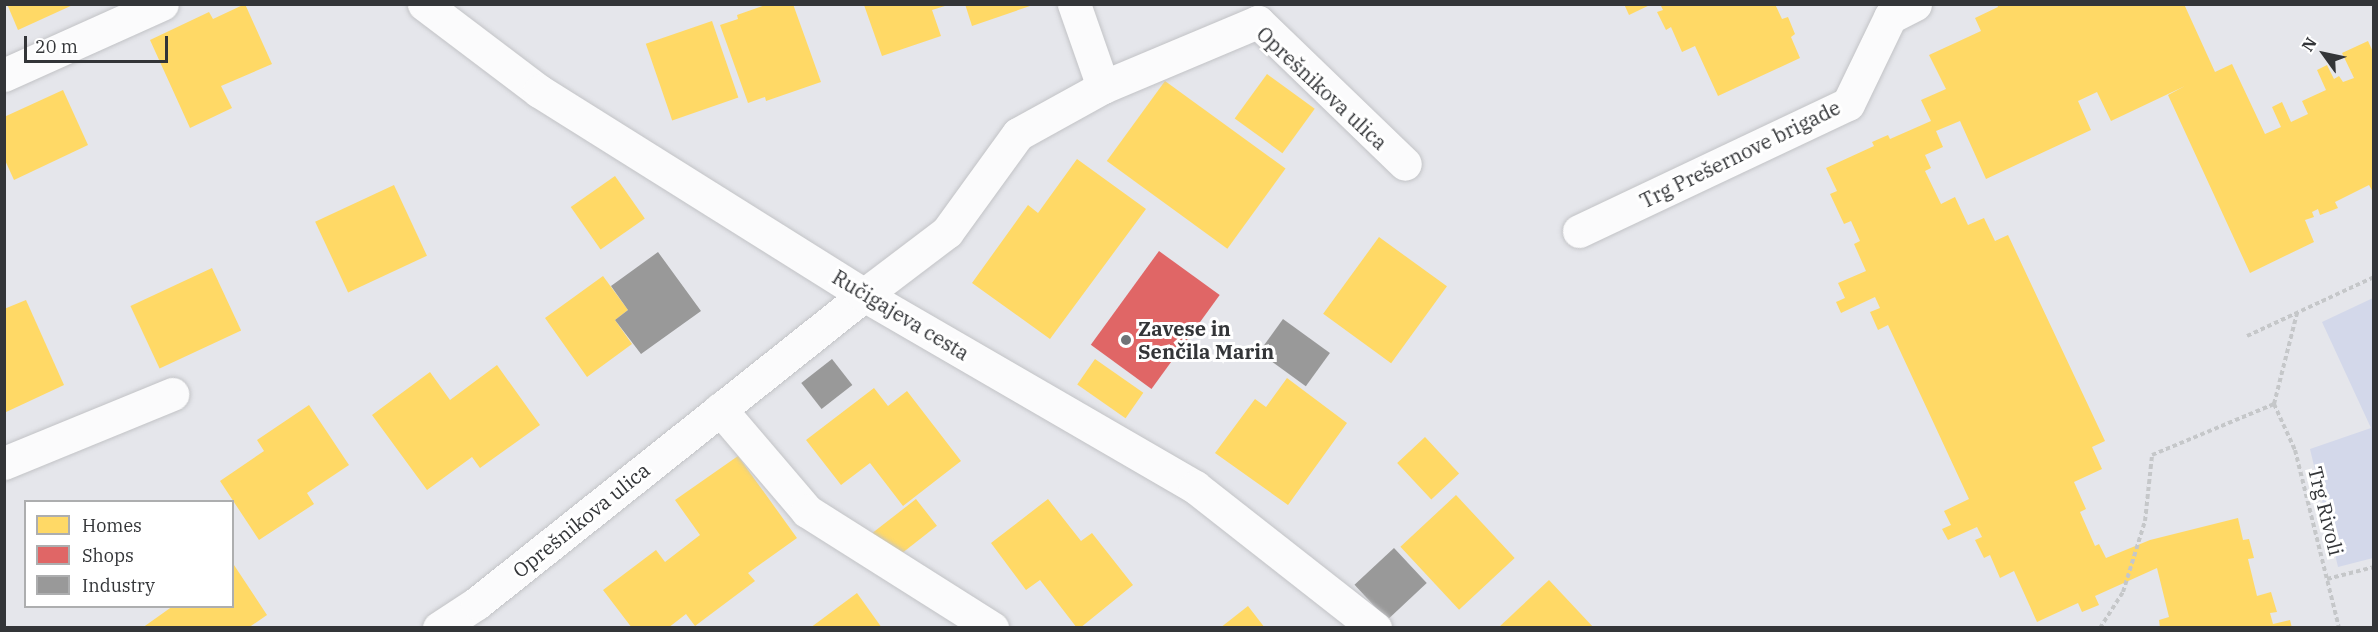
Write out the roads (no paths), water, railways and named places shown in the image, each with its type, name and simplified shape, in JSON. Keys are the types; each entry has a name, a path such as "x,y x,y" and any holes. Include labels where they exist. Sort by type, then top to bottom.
{"street":[{"path":"4,75 162,4"},
{"name":"Ručigajeva cesta","path":"424,4 539,91 864,295 1195,487 1375,627"},
{"path":"1074,4 1103,87"},
{"name":"Trg Prešernove brigade","path":"1579,231 1848,104 1896,9"},
{"name":"Oprešnikova ulica","path":"439,627 477,603 864,295 947,232 1018,134 1103,87 1258,22 1405,164"},
{"path":"4,463 172,394"},
{"path":"720,409 807,511 992,627"}],"place":[{"name":"Zavese in Senčila Marin","path":"1126,340"}]}
